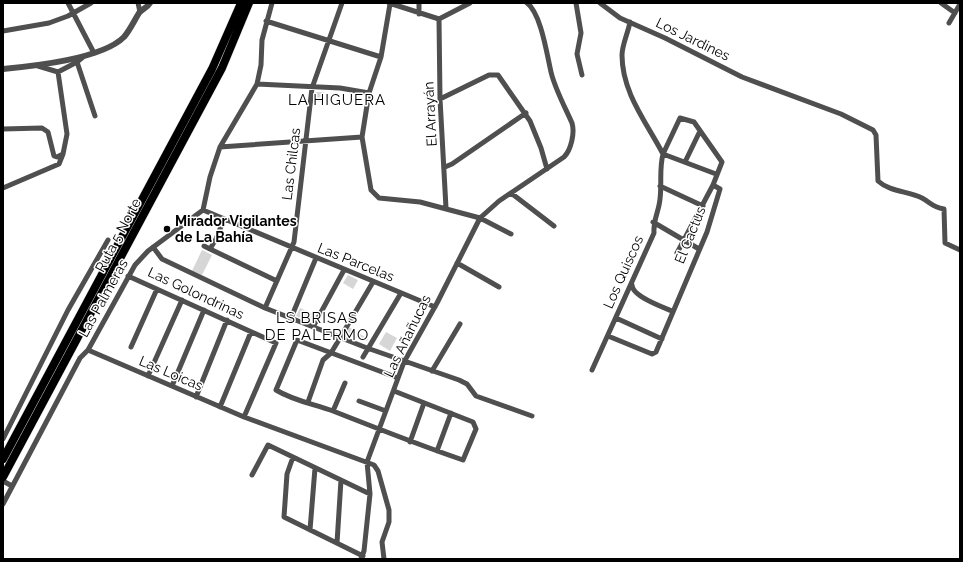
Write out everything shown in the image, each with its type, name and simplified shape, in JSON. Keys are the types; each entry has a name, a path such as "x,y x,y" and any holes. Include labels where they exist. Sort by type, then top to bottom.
{"highway":[{"name":"Ruta 5 Norte","path":"3,459 212,69 242,3"},
{"name":"Ruta 5 Norte","path":"3,476 224,63 249,3"}],"street":[{"path":"68,3 94,53"},
{"path":"3,31 42,25 73,13 91,3"},
{"path":"138,3 140,12"},
{"path":"3,69 38,66 94,53 123,37 140,12 150,3"},
{"path":"203,210 210,177 220,148 257,84 261,65 262,40 272,3"},
{"name":"Las Chilcas","path":"265,308 294,242 312,88 330,41 342,3"},
{"path":"470,3 439,18 419,14 389,3 381,58 369,93 362,137 369,185 374,194 379,198 420,202 446,208 480,218 512,234"},
{"path":"419,3 419,14"},
{"name":"Las Añañucas","path":"362,557 370,494 367,462 404,362 435,307 480,218 493,205 568,153 573,126 551,73 546,48 534,9 527,3"},
{"path":"576,3 582,34 577,54 582,75"},
{"name":"Los Jardines","path":"600,3 620,18 742,77 841,114 873,130 876,135 878,181 884,186 922,198 931,206 944,209 945,243 960,250"},
{"path":"940,3 955,13"},
{"path":"949,23 960,4"},
{"name":"El Arrayán","path":"439,18 440,99 445,167 446,208"},
{"path":"266,21 381,58"},
{"path":"630,22 622,55 628,92 663,154 716,174"},
{"path":"38,66 58,72 77,62 84,55"},
{"path":"77,62 96,116"},
{"path":"3,188 59,164 63,154 67,134 58,72"},
{"path":"440,99 490,75 496,74 502,78 526,113 538,138 547,169"},
{"path":"257,84 312,88 340,88 369,93"},
{"path":"445,167 452,164 526,113"},
{"name":"Los Quiscos","path":"592,370 654,233 653,222 660,199 660,169 663,154 680,118 694,122 700,131"},
{"path":"3,130 42,128 48,132 54,156 57,157 63,154"},
{"path":"685,162 700,131"},
{"name":"El Cactus","path":"608,336 652,354 656,352 672,311 707,232 720,189 713,185 716,174 722,162 700,131"},
{"path":"220,148 362,137"},
{"path":"677,253 713,185"},
{"path":"660,186 703,206"},
{"path":"511,193 554,226"},
{"name":"Las Parcelas","path":"203,210 435,307"},
{"name":"Las Palmeras","path":"3,504 80,358 88,350 128,276 139,260 153,247 203,210"},
{"path":"210,249 216,240 224,219"},
{"path":"653,222 699,249"},
{"path":"3,439 68,310 108,240"},
{"path":"204,246 277,281"},
{"path":"153,247 162,259 265,308 404,362 462,381 476,396 532,416"},
{"path":"291,318 316,258"},
{"path":"457,263 499,287"},
{"path":"313,327 344,270"},
{"name":"Las Golondrinas","path":"128,276 276,343 244,417"},
{"path":"308,402 323,360 331,353 373,282"},
{"path":"632,284 634,292 672,311"},
{"path":"131,347 157,289"},
{"path":"363,357 401,293"},
{"path":"148,376 182,300"},
{"path":"172,386 204,310"},
{"path":"616,318 662,338"},
{"path":"196,397 227,320"},
{"path":"432,371 460,324"},
{"path":"220,407 251,332"},
{"path":"394,390 473,422 476,427 476,431 463,460 410,442 333,411 287,396 276,390 296,340 398,378"},
{"name":"Las Loicas","path":"88,350 244,417 367,462"},
{"path":"333,411 345,383"},
{"path":"359,400 386,411"},
{"path":"410,442 424,403"},
{"path":"437,451 451,413"},
{"path":"12,423 20,428"},
{"path":"252,476 268,445 370,494"},
{"path":"293,457 287,474 284,517 362,557"},
{"path":"367,462 377,469 389,510 388,522 382,542 384,559"},
{"path":"310,530 315,468"},
{"path":"337,543 340,480"},
{"path":"3,481 12,486"}],"shaded area":[{"path":"315,92 324,92 323,102 314,101"},
{"path":"202,250 212,255 202,275 192,271"},
{"path":"348,275 358,280 353,289 343,283"},
{"path":"300,308 316,315 312,323 296,316"},
{"path":"349,327 368,339 367,341 345,334"},
{"path":"386,332 397,338 390,351 379,344"}],"place":[{"name":"Mirador Vigilantes de La Bahía","path":"167,229"}],"district":[{"name":"LA HIGUERA","path":"337,100"},
{"name":"LS BRISAS DE PALERMO","path":"317,326"}]}
